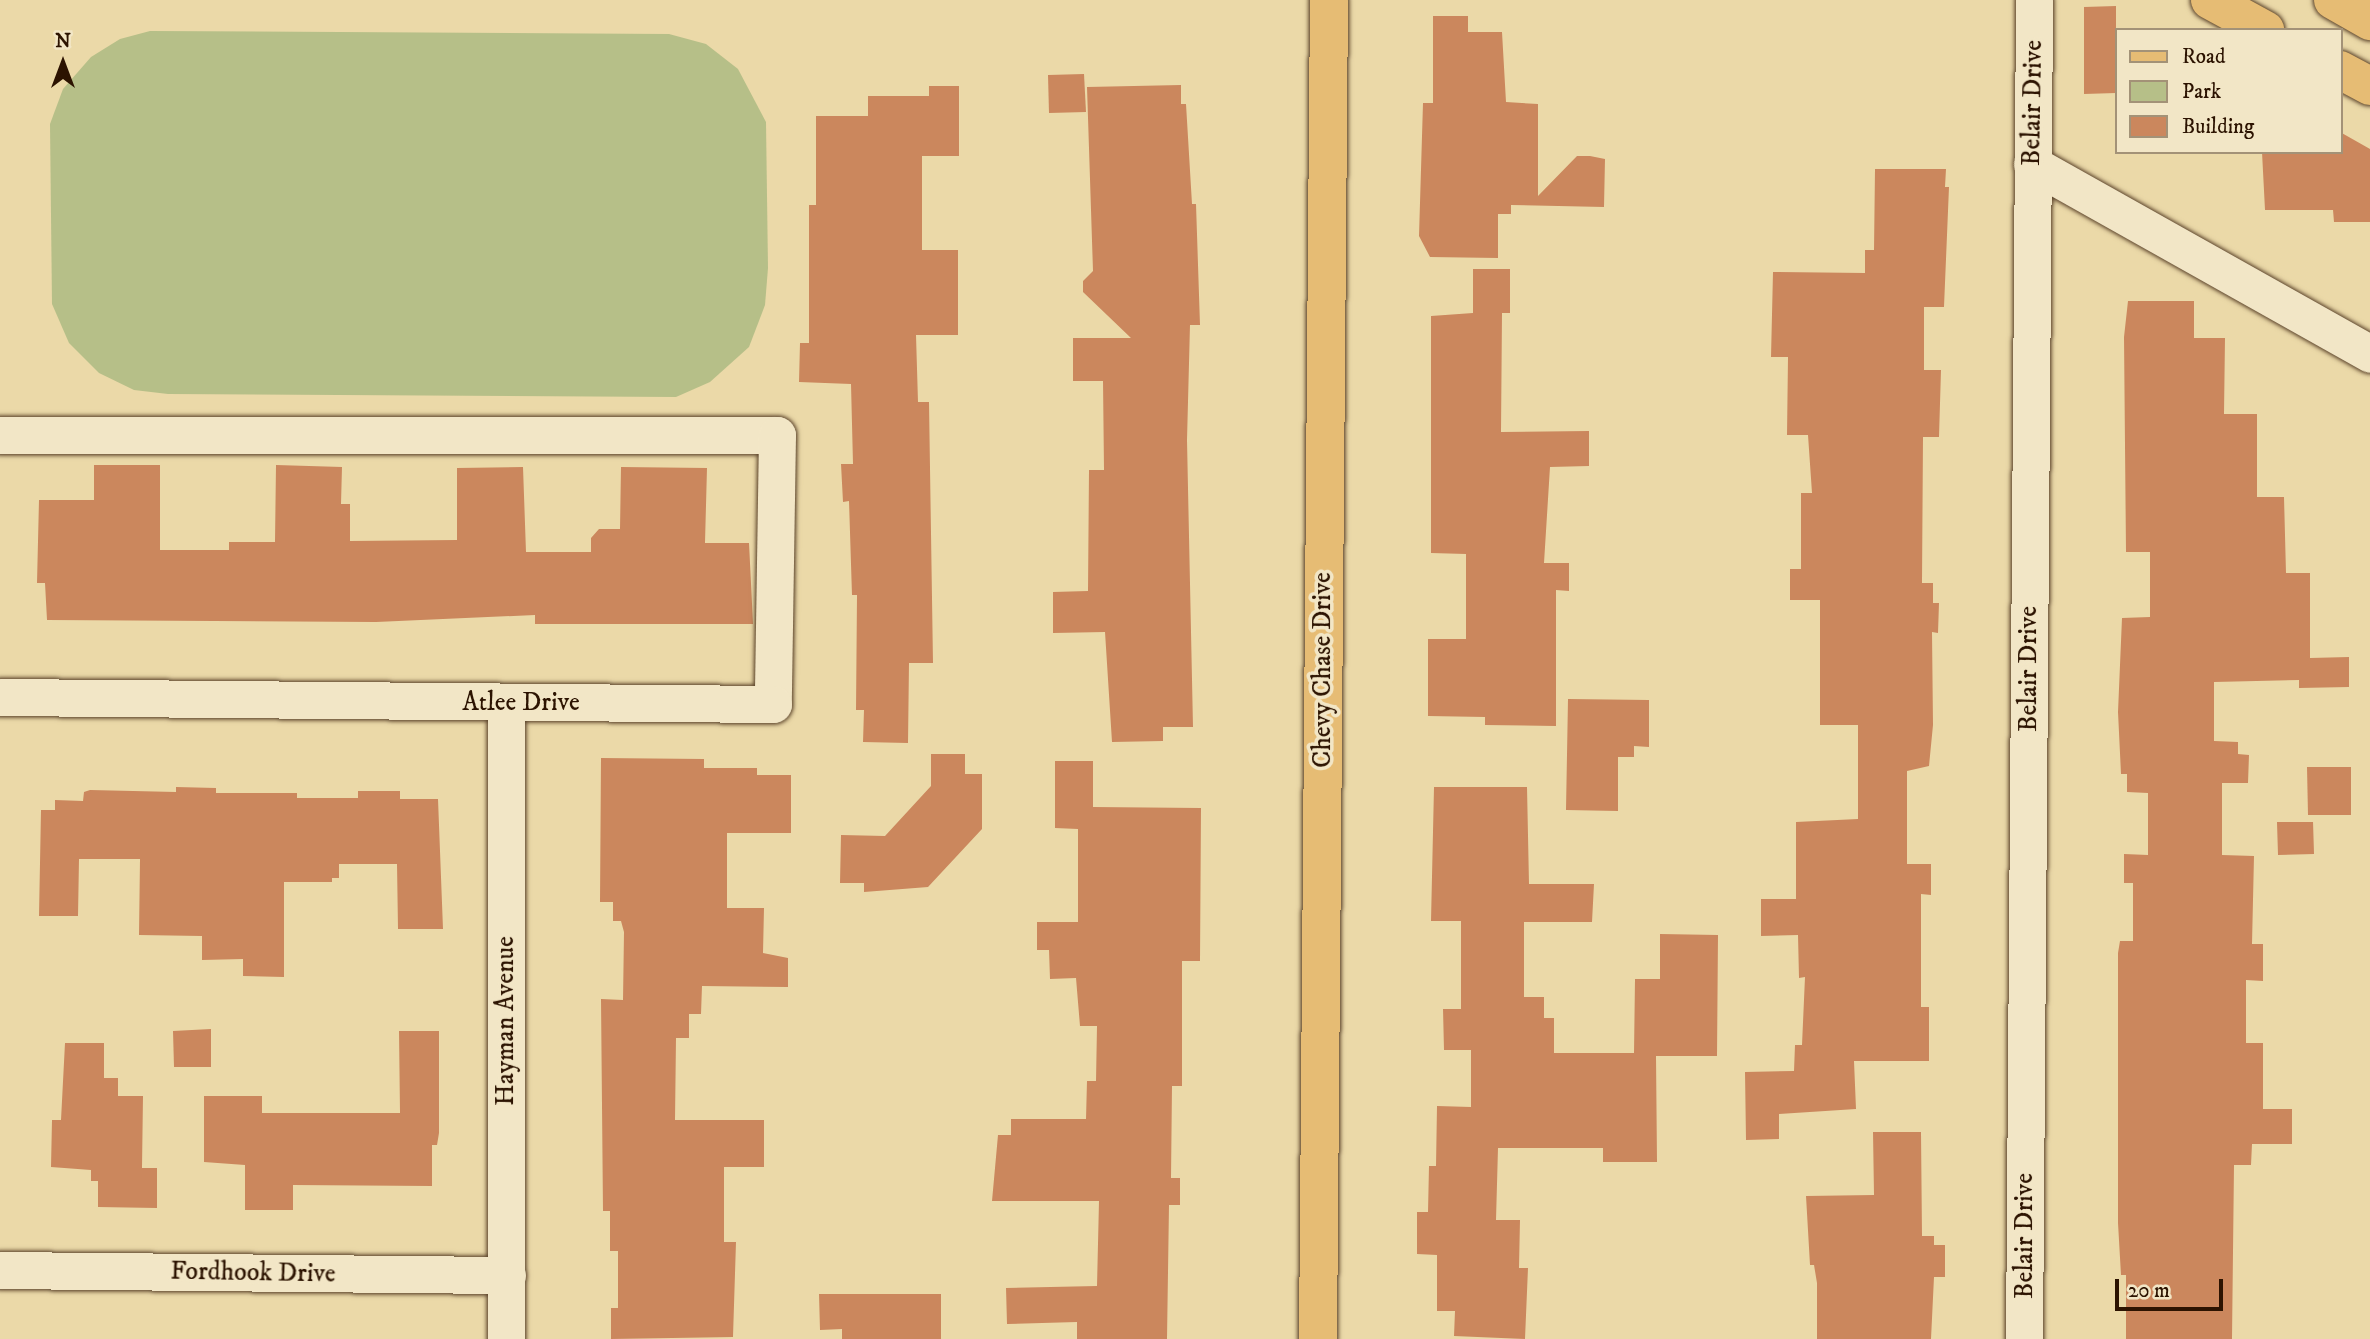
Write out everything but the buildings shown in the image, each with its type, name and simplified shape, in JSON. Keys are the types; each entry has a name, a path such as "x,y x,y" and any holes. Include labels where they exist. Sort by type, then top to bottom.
{"main road":[{"name":"Chevy Chase Drive","path":"1318,1339 1329,0"},
{"path":"2210,0 2261,28"},
{"path":"2333,0 2370,21"},
{"path":"2342,71 2370,86"}],"street":[{"name":"Belair Drive","path":"2024,1339 2034,0"},
{"path":"2032,164 2370,354"},
{"name":"Atlee Drive","path":"0,435 777,435 773,704 506,704 0,697"},
{"name":"Hayman Avenue","path":"506,704 506,1339"},
{"name":"Fordhook Drive","path":"0,1270 507,1276"}],"green space":[{"path":"150,31 669,34 706,44 738,69 766,122 768,268 765,305 749,347 710,382 676,397 168,394 134,390 99,373 69,343 52,304 50,124 63,89 91,57 120,39"}]}
